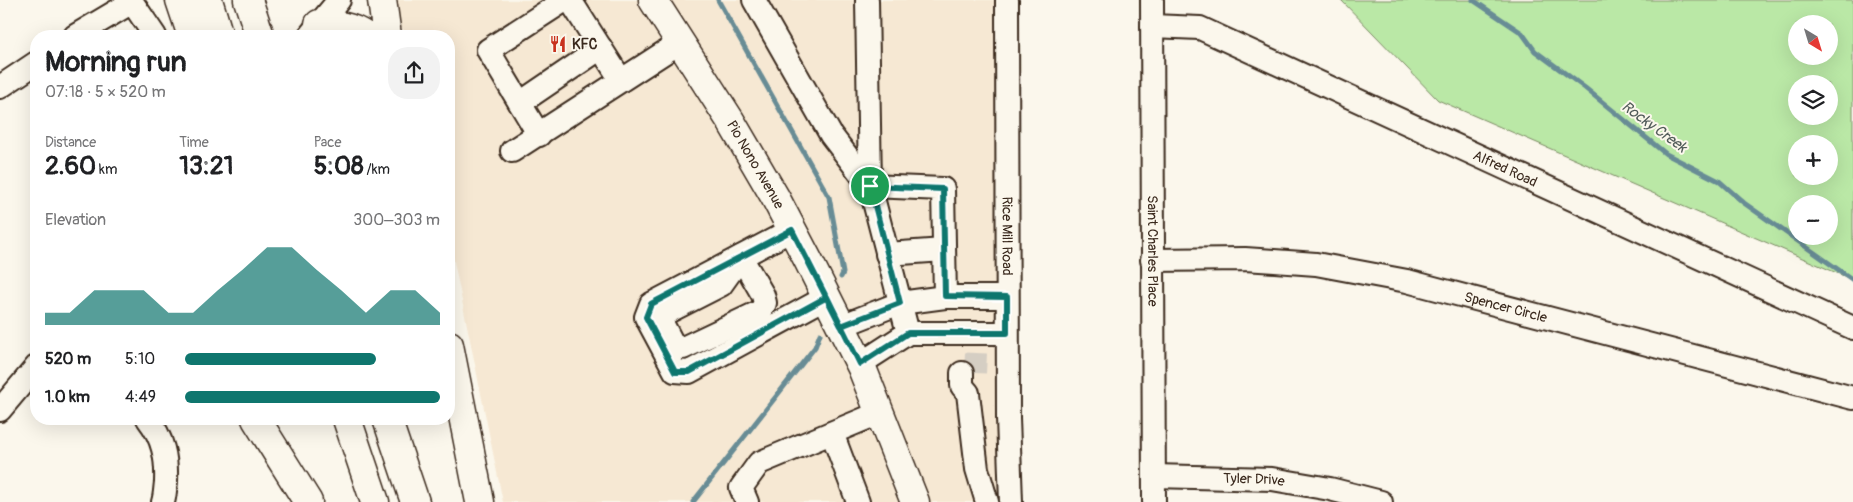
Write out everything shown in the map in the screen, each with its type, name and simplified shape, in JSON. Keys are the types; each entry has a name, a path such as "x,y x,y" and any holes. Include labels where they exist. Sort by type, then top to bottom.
{"main road":[{"path":"180,0 190,30"},
{"path":"208,0 217,30"},
{"path":"382,0 386,30"},
{"name":"Pio Nono Avenue","path":"653,0 730,120 792,230 827,297 860,364 914,502"},
{"path":"314,30 341,26 352,30"},
{"path":"455,375 480,502"},
{"path":"260,425 308,502"},
{"path":"349,425 375,502"},
{"path":"389,425 415,502"}],"street":[{"path":"314,30 339,0"},
{"path":"539,134 488,50 565,0"},
{"path":"570,0 622,80"},
{"path":"754,0 831,135 870,186"},
{"path":"868,0 870,186 908,333"},
{"name":"Rice Mill Road","path":"1007,0 1007,333 1011,502"},
{"name":"Saint Charles Place","path":"1152,0 1154,502"},
{"path":"85,30 132,2 151,30"},
{"name":"Alfred Road","path":"1152,26 1200,28 1853,328"},
{"path":"512,152 679,43"},
{"path":"520,104 601,48"},
{"path":"0,87 30,67"},
{"path":"870,186 943,189 945,296"},
{"path":"792,230 742,258 651,304 646,317 675,372 689,372 769,317 827,297"},
{"path":"887,254 944,250"},
{"path":"742,258 763,295 769,317"},
{"name":"Spencer Circle","path":"1152,260 1245,260 1316,264 1407,281 1853,398"},
{"path":"841,326 900,303 945,296 1007,297"},
{"path":"978,297 970,358 977,469 987,502"},
{"path":"908,333 970,358"},
{"path":"860,364 908,333"},
{"path":"970,358 1007,333"},
{"path":"0,410 30,374"},
{"path":"747,502 741,488 760,463 879,413"},
{"path":"152,425 159,436 166,457 163,502"},
{"path":"832,433 858,502"},
{"path":"977,469 1009,464"},
{"name":"Tyler Drive","path":"1154,476 1272,479 1305,484 1381,502"}],"shaded area":[{"path":"383,0 999,0 1005,502 503,502 455,266 455,30 403,30"}],"green space":[{"path":"1341,0 1853,0 1853,280 1438,100"}],"waterway":[{"path":"718,0 829,197 843,273 841,277"},
{"name":"Rocky Creek","path":"1473,0 1522,33 1535,51 1585,88 1666,154 1719,181 1744,203 1853,280"},
{"path":"693,502 815,347 820,334"}],"tunnel":[{"path":"975,373 976,353"}],"place":[{"name":"KFC","path":"558,44"}],"route":[{"path":"870,186 900,303 841,326 808,260 792,230 742,258 651,304 646,317 675,372 689,372 778,322 827,297 841,326 860,364 908,333 1007,333 1007,297 945,296 943,189 870,186"}]}
